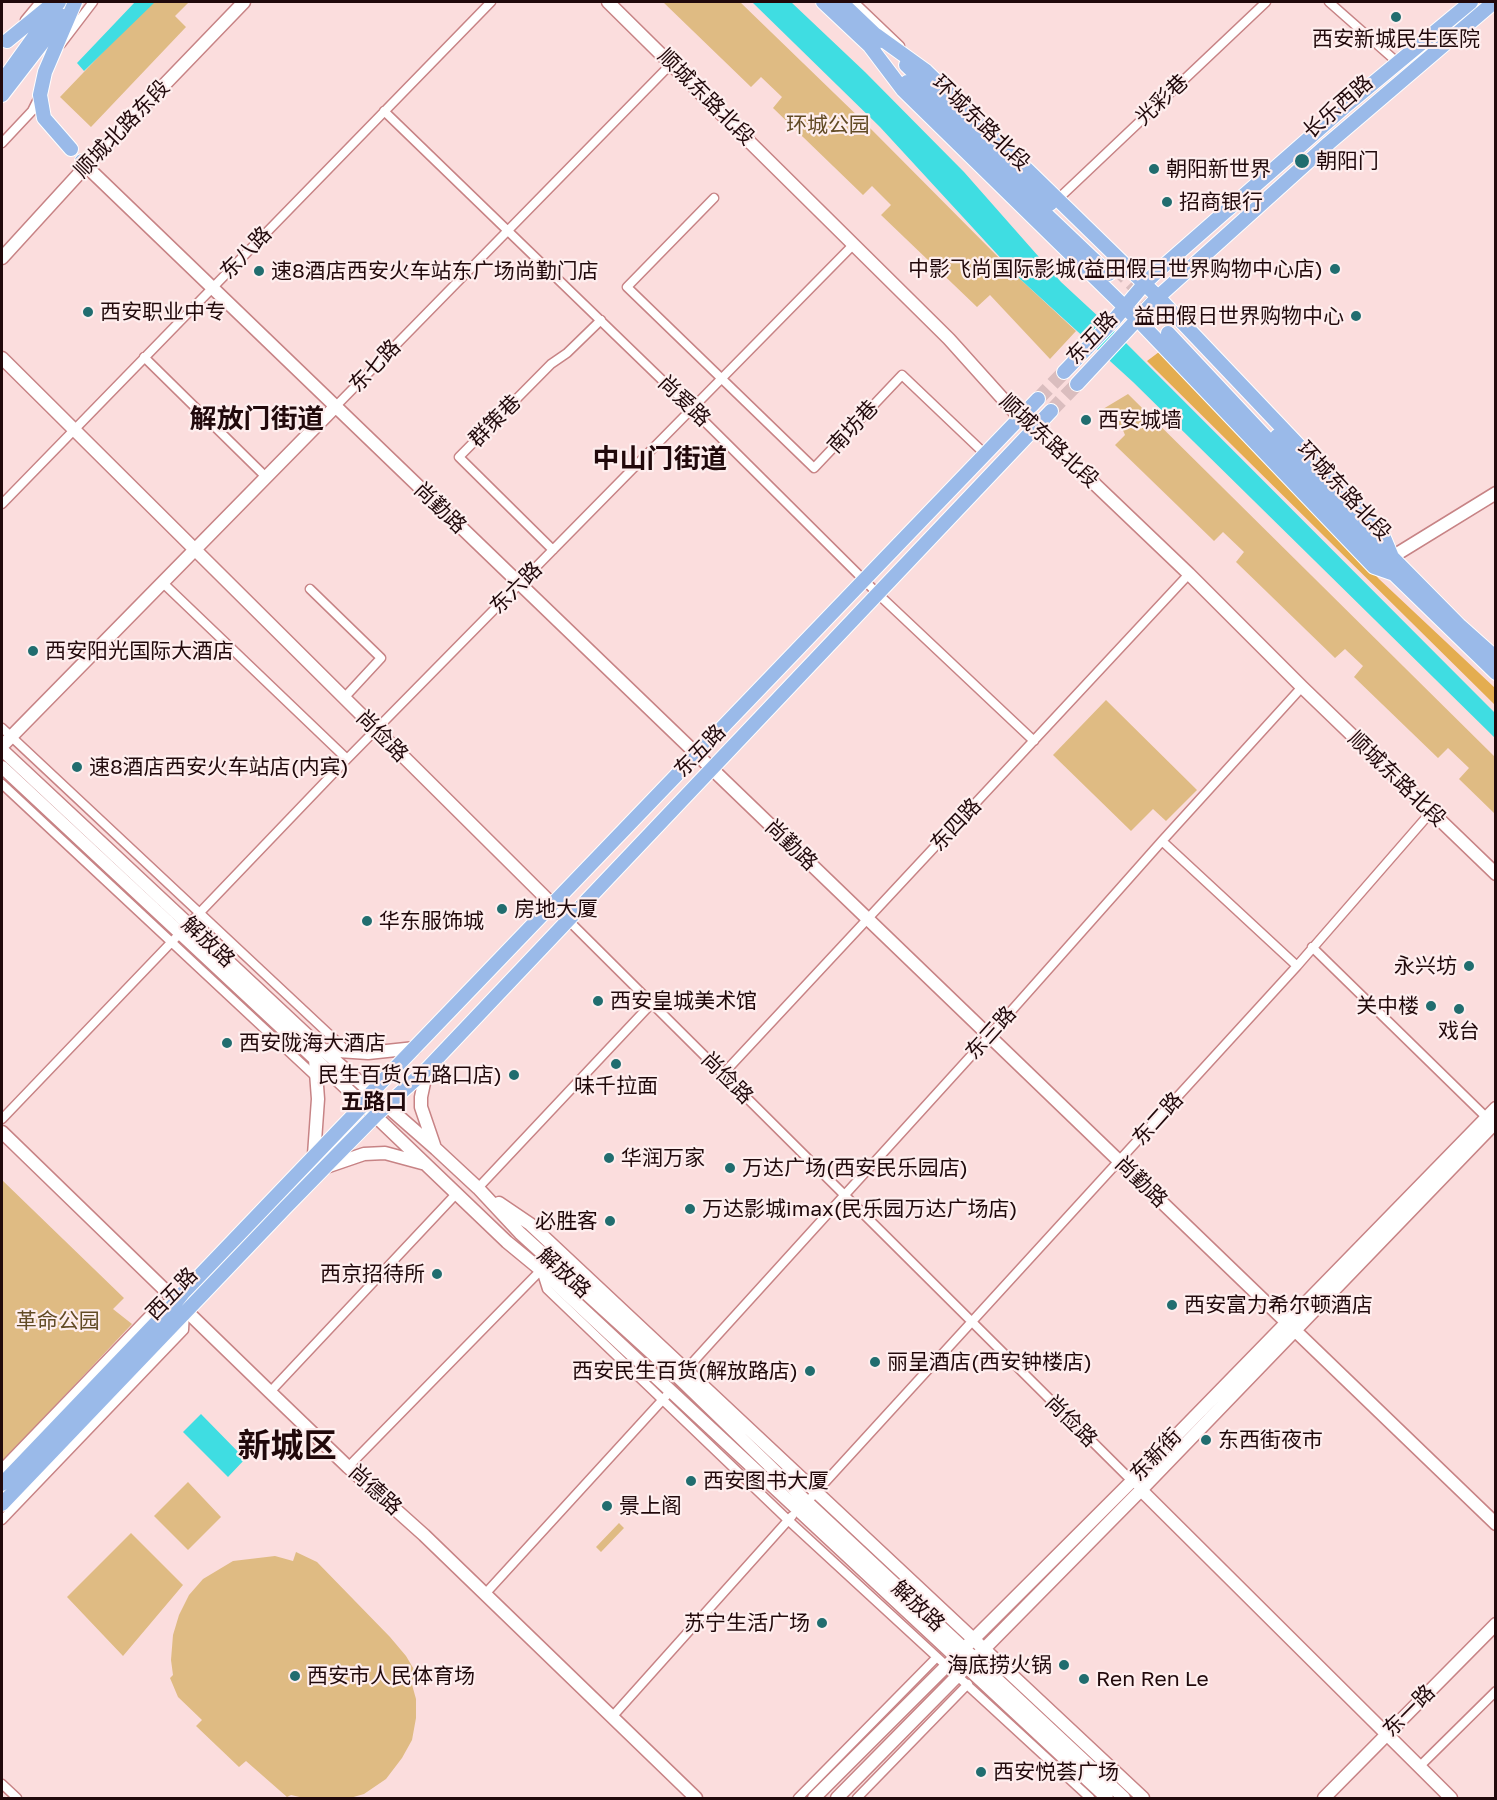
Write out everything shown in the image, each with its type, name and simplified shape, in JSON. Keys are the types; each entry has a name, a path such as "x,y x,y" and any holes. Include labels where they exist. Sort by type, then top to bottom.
{"main road":[{"path":"4,44 57,2"},
{"path":"2,81 57,2"},
{"path":"71,149 44,118 40,94 51,56 75,2"},
{"path":"2,95 75,2"},
{"name":"环城东路北段","path":"823,2 872,40 1113,271"},
{"name":"环城东路北段","path":"841,2 872,40"},
{"name":"长乐西路","path":"1124,308 1145,283 1397,62 1471,2"},
{"name":"长乐西路","path":"1138,320 1158,297 1411,71 1494,2"},
{"path":"872,40 926,71 1145,283 1382,533 1392,557"},
{"path":"872,40 903,90 1138,320 1374,567 1394,574"},
{"name":"东五路","path":"1064,372 1124,308"},
{"name":"东五路","path":"1077,384 1138,320"},
{"name":"环城东路北段","path":"1496,658 1392,557 1172,330 1394,574 1496,673"},
{"name":"东五路","path":"363,1104 1038,399"},
{"name":"东五路","path":"376,1115 427,1069 1051,411"},
{"name":"西五路","path":"2,1504 181,1306 183,1293 363,1104"},
{"name":"西五路","path":"2,1484 376,1115"}],"street":[{"path":"4,44 40,2"},
{"path":"51,56 93,2"},
{"name":"顺城北路东段","path":"2,258 84,163 244,2"},
{"name":"东八路","path":"2,504 491,2"},
{"name":"顺城东路北段","path":"608,2 950,339 1020,418 1035,427 1189,574 1302,687 1496,874"},
{"path":"854,2 926,71"},
{"name":"光彩巷","path":"1058,199 1266,2"},
{"path":"1329,2 1397,62"},
{"name":"东七路","path":"2,748 6,732 195,550 672,63"},
{"path":"2,143 32,111 40,94"},
{"name":"尚爱路","path":"384,111 601,320 878,594 1034,741"},
{"name":"尚勤路","path":"84,163 1496,1524"},
{"path":"714,198 627,287 721,380"},
{"name":"东六路","path":"2,1119 347,759 853,245"},
{"name":"群策巷","path":"553,550 459,457 551,364 567,353 601,320"},
{"path":"144,357 266,477"},
{"name":"尚俭路","path":"2,358 1451,1798"},
{"name":"南坊巷","path":"721,380 814,468 902,375 985,454"},
{"path":"1392,557 1496,492"},
{"name":"东四路","path":"723,1074 1189,574"},
{"path":"162,582 347,759"},
{"path":"310,589 381,658 344,698"},
{"name":"东三路","path":"682,1374 1302,687"},
{"path":"6,732 348,1051"},
{"name":"解放路","path":"2,748 184,928"},
{"name":"解放路","path":"2,767 184,928 319,1054 363,1104 507,1242 541,1270 667,1395 802,1506 960,1653 970,1667 1107,1798"},
{"path":"2,784 316,1077"},
{"name":"东二路","path":"612,1717 802,1506 1297,966 1431,812"},
{"path":"1162,841 1297,966"},
{"path":"1312,947 1492,1116"},
{"path":"652,1004 478,1188 530,1224 682,1374"},
{"path":"314,1155 318,1099 316,1077 319,1054 348,1051 368,1053 415,1048"},
{"name":"解放路","path":"319,1054 372,1092 478,1188 520,1233 682,1374 802,1506"},
{"path":"427,1069 421,1107 436,1149"},
{"name":"东新街","path":"837,1798 970,1667 1141,1490 1290,1326 1492,1116"},
{"name":"尚德路","path":"2,1132 348,1467 424,1535 696,1798"},
{"path":"324,1167 364,1154 385,1153 426,1164"},
{"path":"270,1392 456,1194"},
{"path":"570,1262 572,1280"},
{"path":"348,1467 541,1270"},
{"path":"2,1468 159,1305 181,1306 184,1330 2,1520"},
{"name":"东新街","path":"814,1798 1290,1326"},
{"path":"485,1594 667,1395"},
{"path":"802,1506 960,1653 970,1667 1090,1798"},
{"path":"802,1506 937,1657"},
{"name":"东一路","path":"1324,1798 1496,1624"},
{"path":"798,1798 937,1657 960,1653"},
{"path":"857,1798 970,1667"},
{"path":"970,1667 1143,1798"},
{"name":"解放路","path":"970,1667 1124,1798"},
{"path":"1419,1767 1496,1691"},
{"path":"2,1784 17,1798"}],"green space":[{"path":"151,2 189,2 175,16 186,27 91,127 60,97"},
{"name":"环城公园","path":"663,2 740,2 866,124 1020,279 1076,331 1050,359 990,295 977,307 881,215 891,205 872,186 863,195 773,108 782,97 761,77 751,87"},
{"path":"1128,394 1495,757 1495,814 1459,779 1469,768 1448,748 1438,758 1354,677 1363,666 1345,649 1335,658 1236,562 1244,552 1223,532 1214,541 1115,445 1125,435 1122,428 1103,409"},
{"path":"1106,700 1197,790 1166,821 1153,809 1131,831 1053,755"},
{"name":"革命公园","path":"2,1180 124,1298 113,1309 132,1324 2,1462"},
{"path":"188,1482 221,1517 188,1550 154,1516"},
{"path":"619,1523 624,1528 601,1552 596,1547"},
{"path":"131,1533 183,1585 123,1656 67,1597"},
{"name":"西安市人民体育场","path":"296,1552 317,1562 390,1637 406,1656 418,1676 411,1681 416,1699 416,1718 412,1740 402,1758 386,1779 364,1794 350,1798 304,1798 291,1795 287,1797 246,1761 239,1767 196,1726 202,1720 178,1697 170,1678 173,1675 171,1660 173,1635 179,1615 189,1595 203,1579 233,1561 275,1556 293,1561"}],"shaded area":[{"path":"1159,352 1307,500 1379,579 1495,688 1495,705 1147,361"}],"water":[{"path":"135,2 155,2 84,71 77,63"},
{"path":"752,2 791,2 865,72 964,172 1061,282 1114,331 1495,713 1495,738 1133,382 1020,279 880,127"},
{"path":"201,1414 245,1459 228,1477 183,1432"}],"tunnel":[{"path":"1116,268 1175,327"},
{"path":"1038,399 1064,372"},
{"path":"1051,411 1077,384"}],"place":[{"name":"西安新城民生医院","path":"1396,17"},
{"name":"朝阳门","path":"1302,161"},
{"name":"朝阳新世界","path":"1154,169"},
{"name":"招商银行","path":"1167,202"},
{"name":"中影飞尚国际影城(益田假日世界购物中心店)","path":"1335,269"},
{"name":"速8酒店西安火车站东广场尚勤门店","path":"259,271"},
{"name":"西安职业中专","path":"88,312"},
{"name":"益田假日世界购物中心","path":"1356,316"},
{"name":"西安城墙","path":"1086,420"},
{"name":"西安阳光国际大酒店","path":"33,651"},
{"name":"速8酒店西安火车站店(内宾)","path":"77,767"},
{"name":"房地大厦","path":"502,909"},
{"name":"华东服饰城","path":"367,921"},
{"name":"永兴坊","path":"1469,966"},
{"name":"西安皇城美术馆","path":"598,1001"},
{"name":"关中楼","path":"1431,1006"},
{"name":"戏台","path":"1459,1009"},
{"name":"西安陇海大酒店","path":"227,1043"},
{"name":"味千拉面","path":"616,1064"},
{"name":"民生百货(五路口店)","path":"514,1075"},
{"name":"华润万家","path":"609,1158"},
{"name":"万达广场(西安民乐园店)","path":"730,1168"},
{"name":"万达影城imax(民乐园万达广场店)","path":"690,1209"},
{"name":"必胜客","path":"610,1221"},
{"name":"西京招待所","path":"437,1274"},
{"name":"西安富力希尔顿酒店","path":"1172,1305"},
{"name":"丽呈酒店(西安钟楼店)","path":"875,1362"},
{"name":"西安民生百货(解放路店)","path":"810,1371"},
{"name":"东西街夜市","path":"1206,1440"},
{"name":"西安图书大厦","path":"691,1481"},
{"name":"景上阁","path":"607,1506"},
{"name":"苏宁生活广场","path":"822,1623"},
{"name":"海底捞火锅","path":"1064,1665"},
{"name":"西安市人民体育场","path":"295,1676"},
{"name":"Ren Ren Le","path":"1084,1679"},
{"name":"西安悦荟广场","path":"981,1772"}],"district":[{"name":"解放门街道","path":"257,419"},
{"name":"中山门街道","path":"660,459"},
{"name":"五路口","path":"374,1102"},
{"name":"新城区","path":"287,1447"}]}
